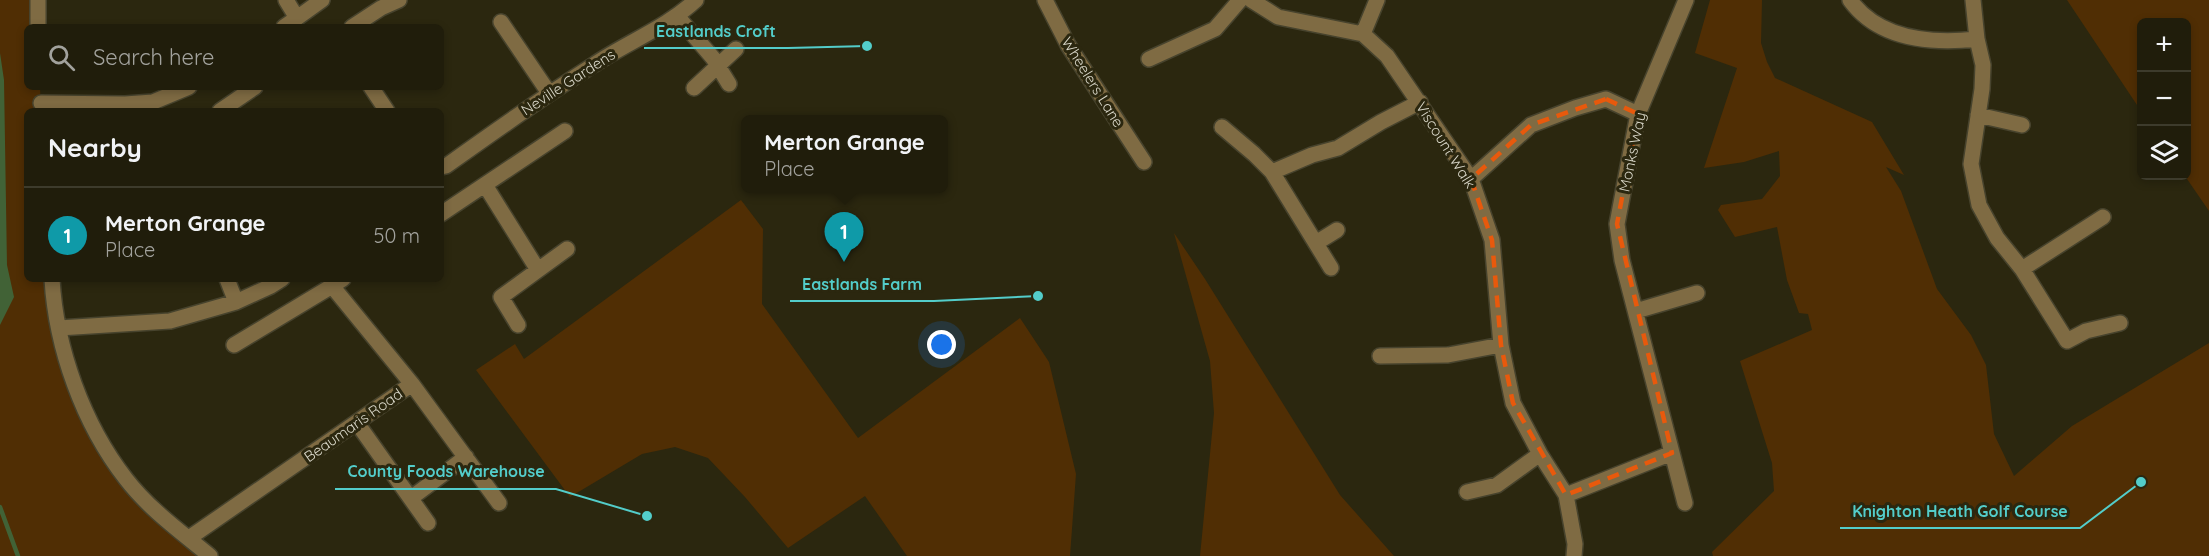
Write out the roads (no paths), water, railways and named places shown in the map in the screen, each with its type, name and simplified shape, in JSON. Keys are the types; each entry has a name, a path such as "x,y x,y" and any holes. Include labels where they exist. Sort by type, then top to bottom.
{"street":[{"path":"38,0 38,24"},
{"path":"285,0 290,23 322,0"},
{"path":"357,24 381,8 399,0"},
{"name":"Neville Gardens","path":"444,166 549,93 597,62 677,16 696,0"},
{"name":"Wheelers Lane","path":"1045,0 1067,44 1144,162"},
{"path":"1149,58 1215,29 1240,0"},
{"path":"1251,0 1278,17 1363,34 1377,0"},
{"name":"Monks Way","path":"1685,503 1622,260 1617,224 1638,114 1686,0"},
{"path":"1850,0 1868,20 1904,36 1937,42 1977,39"},
{"path":"1973,0 1977,39 1983,65 1971,164 1979,206 1997,238 2022,269 2067,341 2086,331 2120,323"},
{"path":"677,16 718,64 729,84"},
{"path":"501,22 549,93"},
{"name":"Viscount Walk","path":"1363,34 1387,56 1471,179 1492,240 1501,345 1513,403 1540,454 1566,495 1575,544 1574,556"},
{"path":"694,88 736,49"},
{"path":"41,100 153,102 182,90"},
{"path":"224,108 251,90"},
{"path":"373,90 385,108"},
{"path":"1471,179 1531,125 1606,99 1638,114"},
{"path":"1272,172 1312,155 1338,148 1420,102"},
{"path":"1978,115 2022,125"},
{"path":"1222,127 1272,172 1331,268"},
{"path":"444,212 565,130"},
{"path":"485,185 538,270"},
{"path":"2022,269 2103,217"},
{"path":"1316,243 1337,230"},
{"path":"518,325 501,297 567,249"},
{"path":"52,282 53,302 75,389 103,446 126,480 157,512 210,556"},
{"path":"228,282 236,302"},
{"path":"59,328 170,321 236,302 278,282"},
{"name":"Beaumaris Road","path":"189,538 412,384 338,283 234,345"},
{"path":"1636,311 1697,293"},
{"path":"1380,356 1448,355 1501,345"},
{"path":"412,384 499,503"},
{"path":"357,423 428,523"},
{"path":"1566,495 1672,453"},
{"path":"1467,492 1497,485 1540,454"},
{"path":"411,498 466,457"}],"waterway":[{"path":"0,507 18,556"}],"place":[{"name":"Eastlands Croft","path":"867,46"},
{"name":"Merton Grange","path":"844,262"},
{"name":"Eastlands Farm","path":"1038,296"},
{"name":"Knighton Heath Golf Course","path":"2141,482"},
{"name":"County Foods Warehouse","path":"647,516"}]}
